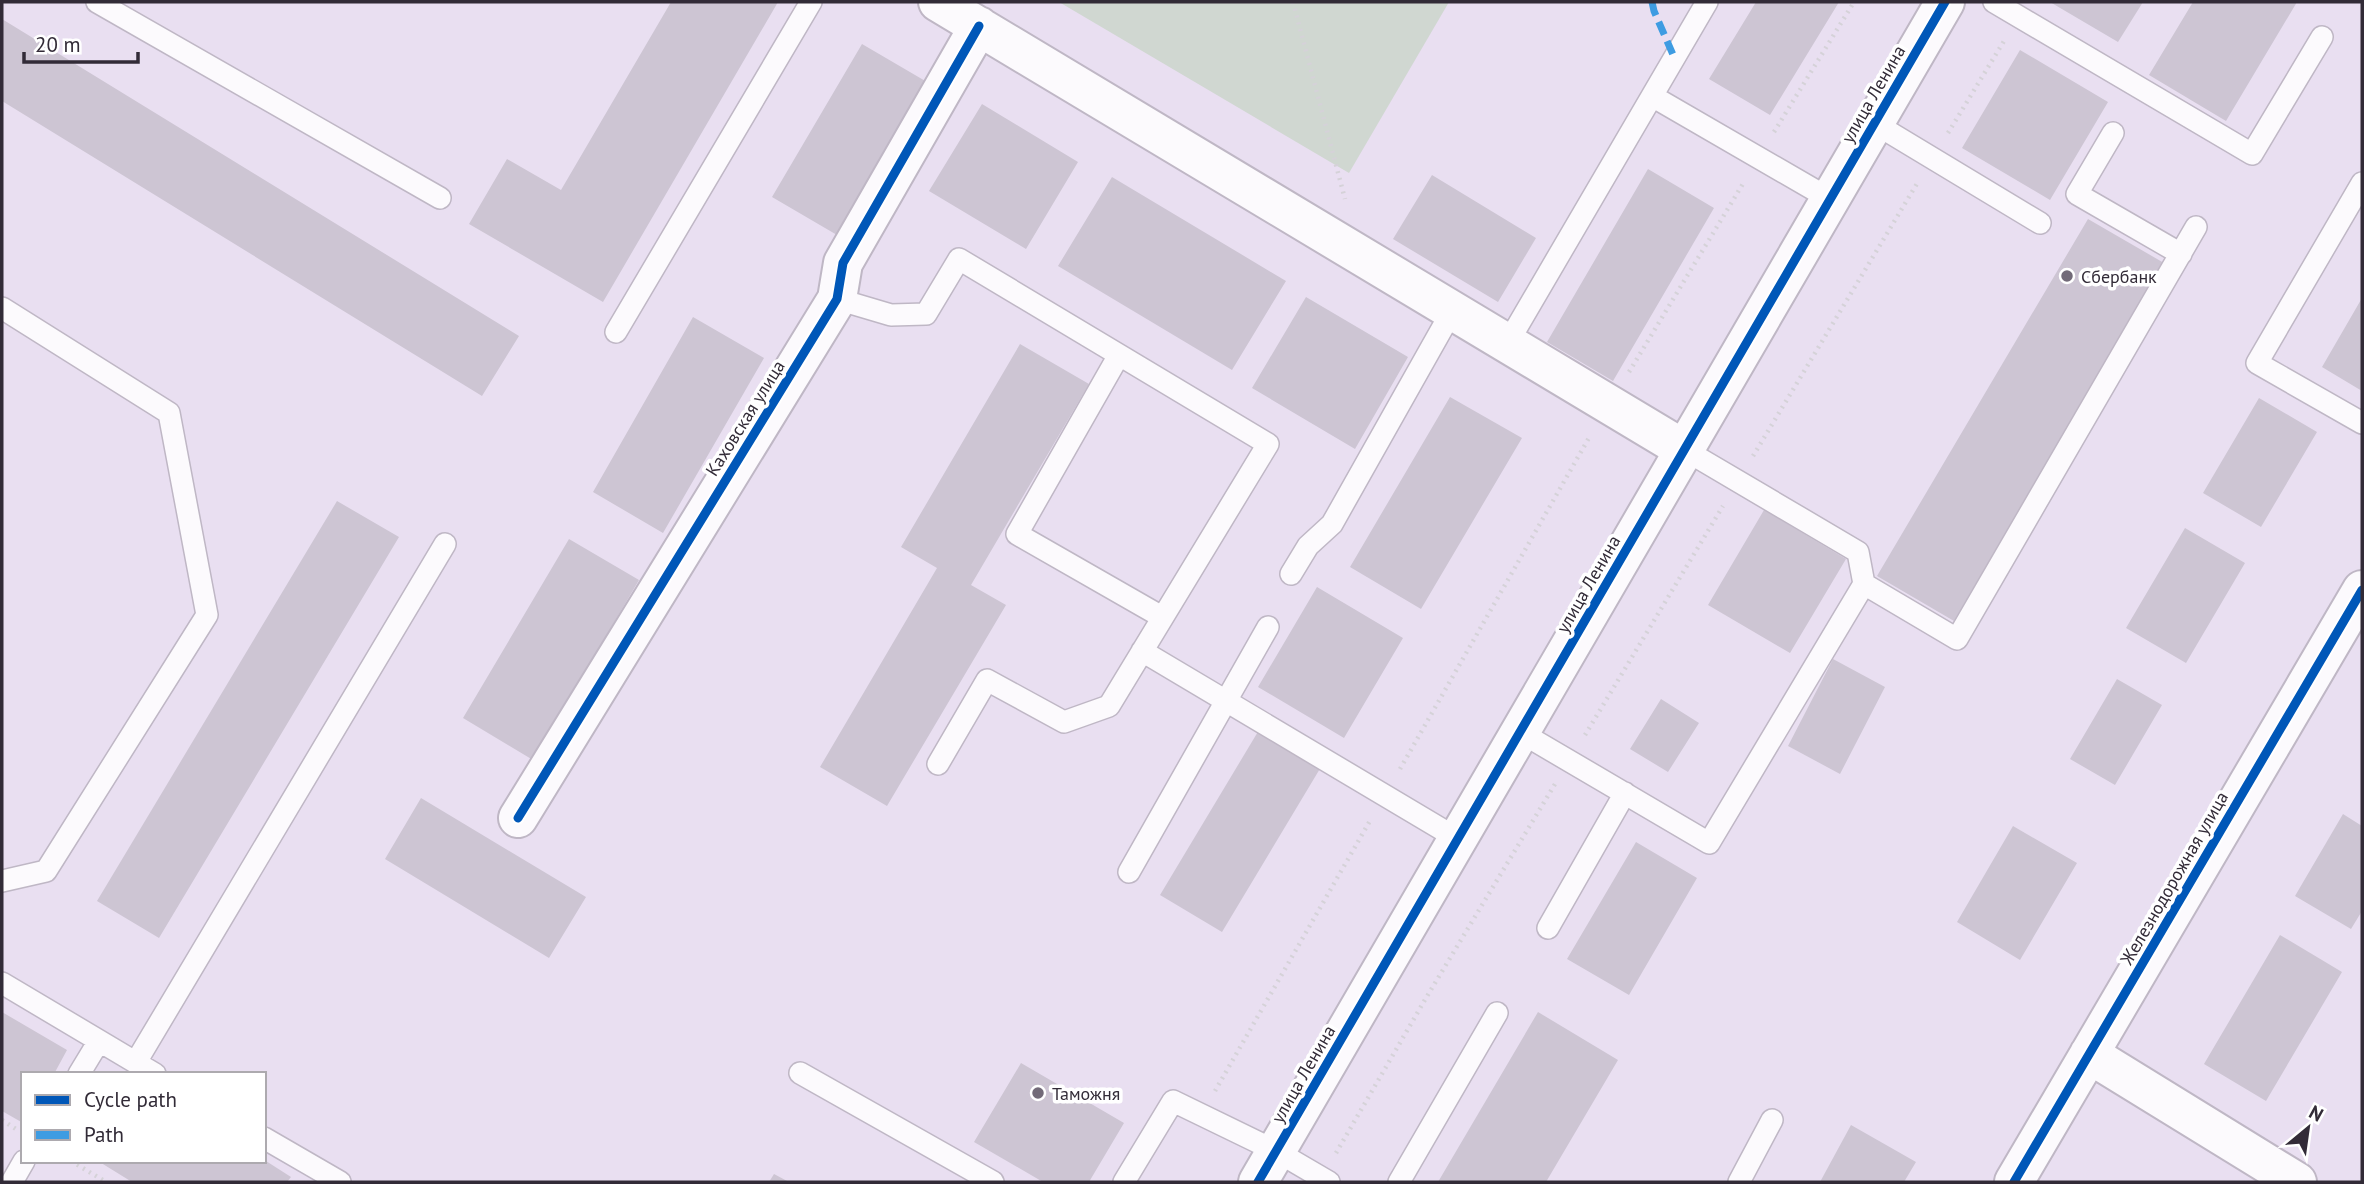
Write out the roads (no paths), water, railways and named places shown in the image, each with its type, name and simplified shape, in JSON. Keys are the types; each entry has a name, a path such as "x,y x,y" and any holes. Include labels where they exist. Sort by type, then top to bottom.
{"street":[{"path":"938,2 1685,450"},
{"name":"улица Ленина","path":"1267,1166 1945,2"},
{"name":"Каховская улица","path":"519,818 837,299 843,263 979,26"},
{"name":"Железнодорожная улица","path":"2014,1182 2362,590"},
{"path":"2089,1054 2297,1182"}],"lane":[{"path":"97,2 440,198"},
{"path":"616,332 811,2"},
{"path":"1507,344 1707,2"},
{"path":"1994,2 2252,154 2322,37"},
{"path":"1652,96 1830,199"},
{"path":"1874,122 2040,223"},
{"path":"2113,133 2077,194 2181,254"},
{"path":"2362,183 2257,363 2362,423"},
{"path":"1864,584 1956,639 2196,228"},
{"path":"837,299 891,315 926,314 959,259 1268,444 1109,706 1064,722 988,680 938,764"},
{"path":"2,308 169,413 207,615 46,871 2,881"},
{"path":"1291,574 1308,546 1332,524 1452,311"},
{"path":"1119,355 1017,534 1162,617"},
{"path":"1520,732 1709,843 1864,584 1858,552 1685,450"},
{"path":"136,1062 445,544"},
{"path":"1129,872 1268,627"},
{"path":"1142,651 1458,839"},
{"path":"1548,928 1625,793"},
{"path":"2,983 152,1072"},
{"path":"1399,1182 1497,1013"},
{"path":"80,1072 99,1041"},
{"path":"800,1073 993,1182"},
{"path":"1124,1182 1173,1101 1267,1166 1325,1180"},
{"path":"1739,1182 1772,1120"},
{"path":"266,1139 340,1182"},
{"path":"12,1182 23,1163"}],"place":[{"name":"Сбербанк","path":"2067,276"},
{"name":"Таможня","path":"1038,1093"}]}
